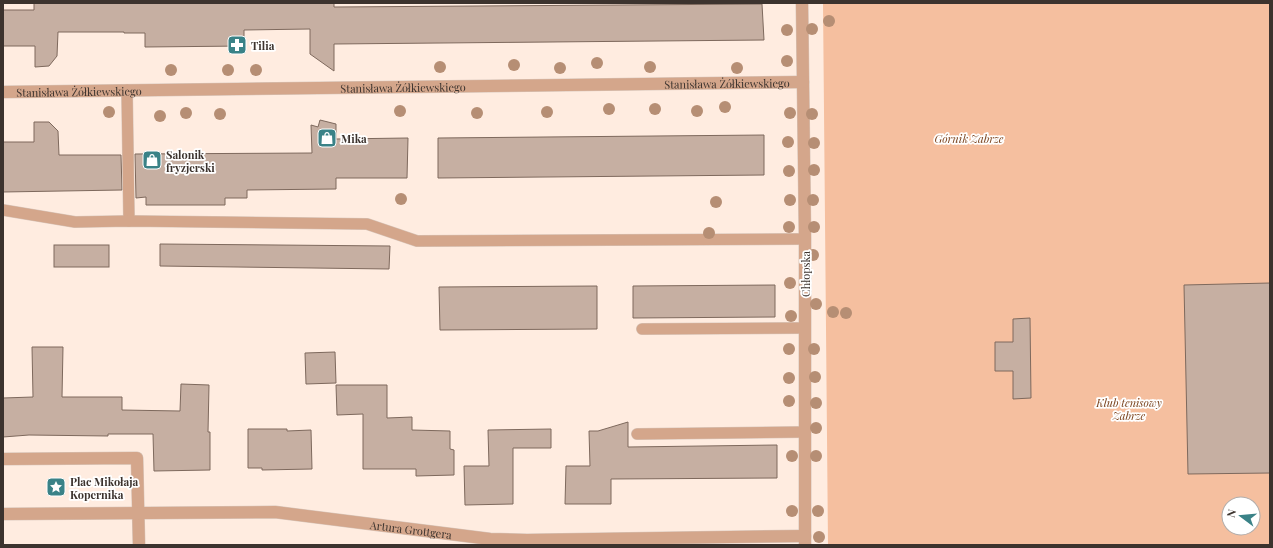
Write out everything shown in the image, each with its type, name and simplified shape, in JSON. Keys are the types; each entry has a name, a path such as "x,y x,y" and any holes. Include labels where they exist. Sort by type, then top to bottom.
{"street":[{"name":"Chłopska","path":"802,3 805,238 805,540"},
{"name":"Stanisława Żółkiewskiego","path":"3,92 803,82"},
{"path":"3,459 138,458 139,545"},
{"name":"Artura Grottgera","path":"138,513 275,512 490,539 805,540"},
{"path":"3,514 138,513"}],"lane":[{"path":"126,90 129,221"},
{"path":"3,210 75,222 129,221 367,224 417,241 805,238"},
{"path":"642,330 805,328"},
{"path":"637,434 805,432"}],"green space":[{"path":"823,3 1270,3 1270,545 828,545"}],"building":[{"path":"34,3 334,3 334,7 762,4 764,40 334,44 334,71 310,54 310,29 244,30 244,46 145,47 145,33 58,32 57,56 49,66 35,67 35,46 3,46 3,10 34,10"},
{"path":"320,120 336,124 336,139 408,138 407,178 336,178 336,189 247,190 247,198 225,198 225,205 146,205 146,197 136,198 135,154 312,153 311,125 318,127"},
{"path":"34,122 49,122 58,131 59,155 121,155 122,190 3,192 3,142 34,142"},
{"path":"764,135 764,175 438,178 438,138"},
{"path":"160,244 390,246 389,269 160,266"},
{"path":"54,245 109,245 109,267 54,267"},
{"path":"1270,283 1270,473 1188,474 1184,285"},
{"path":"775,285 775,317 633,318 633,286"},
{"path":"597,286 597,329 440,330 439,287"},
{"path":"1030,318 1031,398 1013,399 1013,371 995,371 995,342 1013,342 1013,319"},
{"path":"32,347 63,347 62,397 122,397 122,410 180,411 181,384 209,385 208,432 210,432 210,470 154,471 153,434 108,434 108,436 29,435 3,437 3,398 33,397"},
{"path":"335,352 336,383 306,384 305,353"},
{"path":"336,385 387,385 387,418 412,417 412,430 450,431 450,449 454,450 454,475 416,476 416,469 363,469 363,414 337,415"},
{"path":"628,422 628,447 777,445 777,478 611,479 611,504 565,504 566,466 590,466 589,431 598,431"},
{"path":"248,429 287,429 287,431 311,430 312,469 262,470 262,468 248,468"},
{"path":"551,429 551,448 513,448 513,504 465,505 464,466 489,466 488,430"}],"place":[{"name":"Tilia","path":"237,45"},
{"name":"Mika","path":"327,138"},
{"name":"Salonik fryzjerski","path":"152,160"},
{"name":"Plac Mikołaja Kopernika","path":"56,487"}],"park label":[{"name":"Górnik Zabrze","path":"969,138"},
{"name":"Klub tenisowy Zabrze","path":"1129,408"}]}
